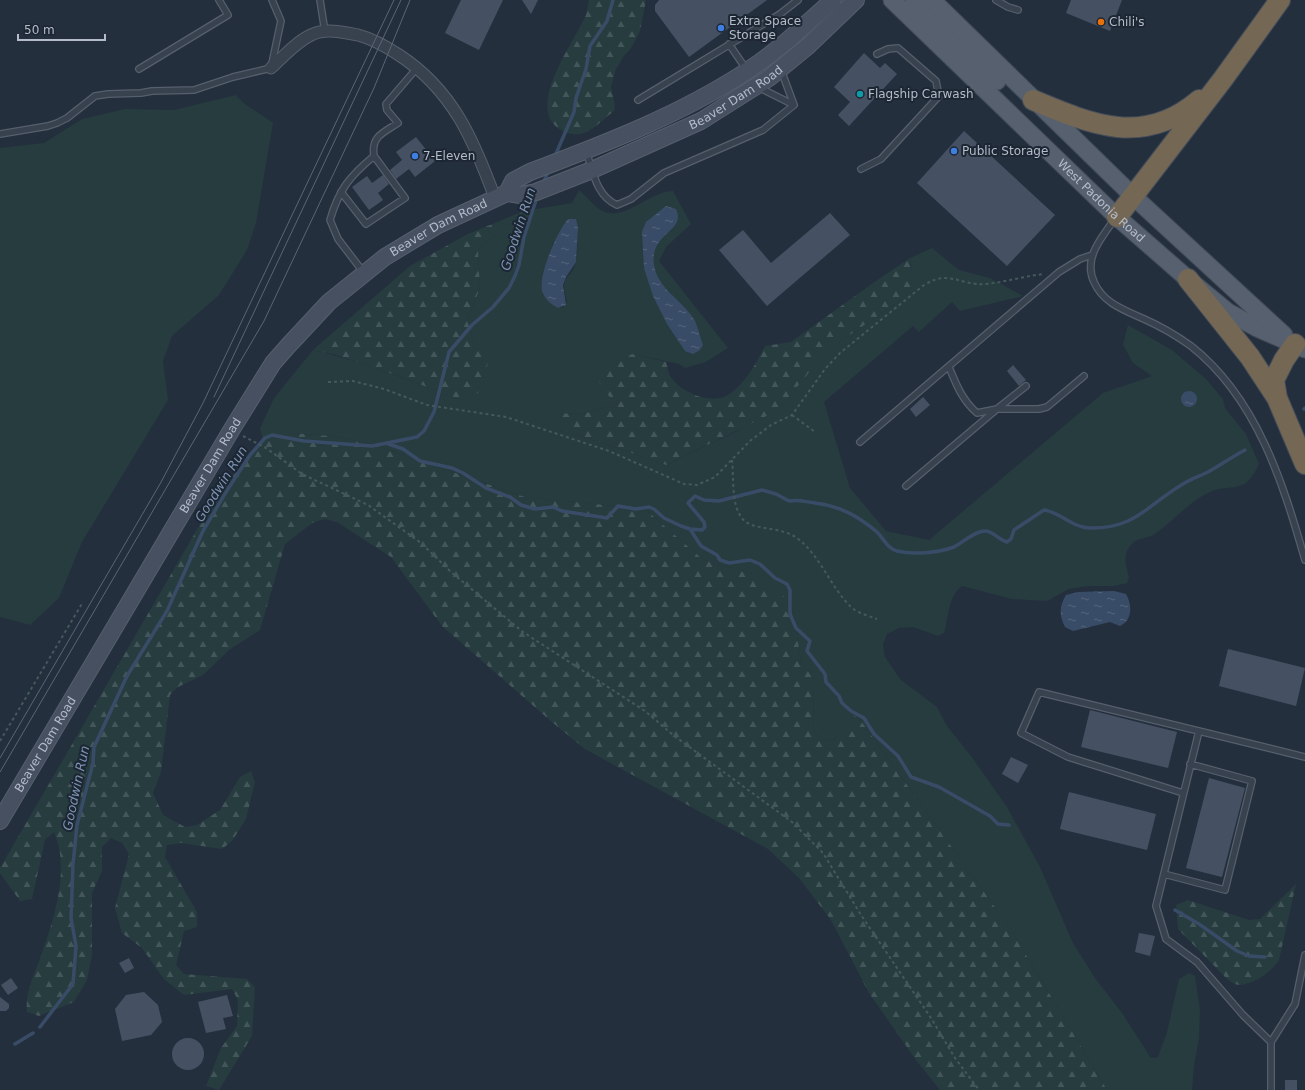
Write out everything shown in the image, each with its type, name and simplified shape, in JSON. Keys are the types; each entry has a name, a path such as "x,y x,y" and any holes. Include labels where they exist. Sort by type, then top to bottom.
{"highway":[{"path":"1117,217 1223,79 1280,0"},
{"path":"1033,100 1061,112 1105,125 1123,128 1146,127 1170,120 1184,112 1223,79"},
{"path":"1188,279 1250,357 1277,398 1305,464"},
{"path":"1277,398 1274,380 1284,360 1300,347"}],"main road":[{"name":"Beaver Dam Road","path":"507,196 513,181 530,172 580,153 683,108 747,71 797,33 833,0"},
{"name":"Beaver Dam Road","path":"0,822 232,428 269,369 315,316 364,273 397,249 428,230 507,196 563,182 701,121 756,86 780,68 808,46 856,0"},
{"name":"West Padonia Road","path":"892,0 1117,217 1188,279 1228,312 1257,328 1300,347"},
{"path":"914,0 1051,134 1108,182 1133,196"},
{"name":"West Padonia Road","path":"932,0 1133,196 1215,273 1300,347"}],"street":[{"path":"271,68 300,42 312,35 325,32 338,30 364,37 390,49 417,68 444,95 461,119 477,153 507,196"}],"lane":[{"path":"139,69 228,14 219,0"},
{"path":"0,134 53,125 66,118 95,96 108,94 194,90 233,77 271,68 281,21 272,0"},
{"path":"320,0 325,32"},
{"path":"638,100 780,14 798,0"},
{"path":"996,0 1008,7 1018,10"},
{"path":"729,44 747,71"},
{"path":"860,169 881,159 939,96 936,81 898,48 888,49 877,54"},
{"path":"341,192 366,224 405,198 374,156 373,146 379,136 398,123 388,110 386,104 417,68"},
{"path":"780,68 794,105"},
{"path":"756,86 794,105"},
{"path":"580,153 592,170 603,196 617,205 624,203 664,173 763,130 794,105"},
{"path":"364,273 332,230 330,220 341,192 354,172 374,156"},
{"path":"1117,217 1098,242 1092,255 1090,269 1093,282 1100,293 1109,302 1174,335 1191,346 1222,377 1244,407 1274,463 1291,511 1305,560"},
{"path":"860,442 1070,263 1092,255"},
{"path":"949,367 959,392 969,406 977,413 997,409 1039,409 1047,407 1084,376"},
{"path":"906,486 1026,386"},
{"path":"1183,794 1068,757 1021,733 1039,692 1305,757"},
{"path":"1199,731 1156,906 1166,939 1197,962 1243,1015 1271,1042"},
{"path":"1164,874 1226,890 1252,781 1190,764"},
{"path":"1271,1090 1271,1042 1295,1004 1305,955"}],"path":[{"path":"328,382 353,381 384,389 427,405 494,414 522,422 609,451 690,486 706,483 715,478 750,441 771,425 792,415 825,369 840,353 934,278 944,277 972,283 986,284 1059,272"},
{"path":"792,415 815,432"},
{"path":"247,438 266,448 302,474 368,505 421,543 450,572 523,632 645,711 673,735 792,822 823,853 861,915 931,1018 955,1058 979,1090"},
{"path":"732,460 735,502 739,513 748,524 785,531 799,540 809,549 853,609 877,619"},
{"path":"0,741 83,602"}],"green space":[{"path":"589,0 646,0 640,31 631,48 623,57 616,69 611,87 615,105 614,111 590,130 577,134 561,130 551,120 547,107 549,91 555,74 586,15"},
{"path":"236,95 244,103 273,123 256,223 247,250 219,295 172,336 163,361 168,400 82,542 59,598 30,625 0,617 0,148 44,143 82,119 125,109 174,110"},
{"path":"579,190 600,210 609,213 616,213 632,208 657,195 673,191 691,224 666,247 659,261 728,348 706,362 685,368 679,364 632,354 615,405 582,414 557,413 560,430 582,436 666,465 739,430 841,341 898,302 912,268 910,258 932,248 959,270 990,278 1023,296 960,311 952,302 919,332 913,326 824,402 850,488 886,531 929,540 1103,393 1152,376 1133,363 1123,345 1128,325 1172,350 1206,379 1223,399 1225,408 1246,434 1259,464 1253,475 1242,485 1214,490 1206,494 1193,502 1155,534 1133,542 1126,553 1126,565 1129,577 1127,583 1114,586 1088,586 1069,589 1047,601 1012,599 962,586 957,590 951,601 944,633 938,636 913,627 899,628 887,634 883,645 885,657 900,679 937,707 947,726 971,756 1007,807 1040,867 1073,943 1095,978 1122,1013 1151,1058 1158,1057 1167,1032 1179,979 1189,973 1195,976 1200,1010 1199,1039 1194,1065 1192,1090 1107,1090 1010,928 856,714 833,741 820,739 813,729 814,680 801,661 793,610 756,574 712,563 700,557 645,509 525,497 368,443 331,436 293,433 263,442 260,428 274,398 313,350 386,372 457,399 474,343 467,320 480,288 478,249 524,211 572,203","holes":["578,228 576,261 572,271 565,281 564,286 567,302 562,308 558,308 549,257 553,243"]},
{"path":"524,211 478,249 480,288 467,320 474,343 490,357 478,393 457,399 404,378 336,355 313,350 410,266 468,234"},
{"path":"910,258 914,283 898,302 841,341 816,364 777,411 666,465 582,436 559,430 556,413 582,414 615,405 598,380 611,365 632,354 666,362 669,374 673,380 679,386 695,395 713,399 728,395 745,379 754,367 765,346 791,342"},
{"path":"293,433 331,436 368,443 525,497 645,509 700,557 712,563 756,574 788,600 793,610 801,661 814,680 813,729 820,739 833,741 856,714 1010,928 1107,1090 940,1090 916,1060 869,993 831,920 799,878 768,849 585,749 442,626 391,557 337,522 325,519 312,523 285,544 260,630 229,650 203,675 178,687 170,695 161,772 153,793 163,815 185,827 197,825 220,810 240,777 251,771 255,782 246,819 232,841 222,849 181,843 167,845 165,857 197,912 197,927 184,931 176,965 184,974 247,979 255,987 252,1036 219,1090 206,1086 221,1048 237,1026 238,1000 232,989 184,995 164,979 142,948 122,933 115,908 129,854 122,843 111,838 102,847 102,871 92,893 92,955 87,980 74,1002 39,1016 27,1012 27,998 30,985 50,929 58,896 61,863 59,847 54,832 45,840 32,899 20,901 0,873 0,868 220,490 263,442"},
{"path":"1296,884 1279,960 1272,969 1257,980 1239,985 1228,980 1178,929 1176,905 1188,900 1249,920 1260,919"}],"water":[{"path":"666,206 676,209 678,218 673,228 659,242 654,256 654,265 656,274 660,281 695,321 703,345 700,350 693,354 685,351 667,324 653,296 644,268 642,232 646,222"},
{"path":"568,219 576,219 578,228 576,262 566,277 563,285 566,305 558,308 550,303 544,296 542,290 543,274 554,243"},
{"path":"1189,391 1196,396 1197,399 1192,406 1189,407 1182,402 1181,399 1186,392"},
{"path":"1114,591 1126,594 1130,607 1127,620 1120,626 1110,622 1073,631 1065,627 1061,611 1062,603 1066,595 1078,592"}],"building":[{"path":"461,0 503,0 479,50 445,33"},
{"path":"522,0 538,0 531,14"},
{"path":"659,0 767,0 689,57 655,11 655,5"},
{"name":"Chili's","path":"1071,0 1122,0 1110,31 1066,13"},
{"name":"Flagship Carwash","path":"864,53 880,68 885,63 897,74 849,126 838,115 850,102 834,87"},
{"path":"964,131 1055,215 1007,266 917,183"},
{"name":"7-Eleven","path":"416,137 435,161 415,177 409,169 396,179 390,170 402,160 396,152"},
{"name":"7-Eleven","path":"383,175 389,184 378,193 383,200 369,210 352,187 367,176 372,183"},
{"path":"830,213 850,235 767,306 719,250 743,230 771,263"},
{"path":"1013,365 1026,380 1019,386 1007,371"},
{"path":"923,397 930,405 916,417 910,409"},
{"path":"1228,649 1305,668 1296,706 1219,686"},
{"path":"1090,710 1177,732 1168,768 1081,747"},
{"path":"1011,757 1028,765 1018,783 1002,774"},
{"path":"1209,778 1245,788 1222,877 1186,868"},
{"path":"1069,792 1156,814 1147,850 1060,829"},
{"path":"1139,933 1155,936 1150,956 1135,952"},
{"path":"129,958 134,968 125,973 119,963"},
{"path":"11,978 18,988 8,995 1,985"},
{"path":"144,992 158,1005 162,1022 151,1035 122,1041 115,1009 126,995"},
{"path":"227,995 233,1016 223,1018 226,1029 206,1033 198,1002"},
{"path":"0,997 9,1004 9,1008 6,1011 0,1011"},
{"path":"188,1038 197,1041 201,1045 204,1054 201,1063 197,1067 188,1070 179,1067 175,1063 172,1054 175,1045 179,1041"},
{"path":"1285,1080 1297,1080 1297,1090 1285,1090"}],"waterway":[{"name":"Goodwin Run","path":"555,156 574,112 576,98 586,69 590,46 607,21 613,0"},
{"name":"Goodwin Run","path":"543,184 549,169"},
{"name":"Goodwin Run","path":"40,1027 73,984 76,946 71,918 73,864 77,825 93,763 94,747 127,676 167,611 203,531 226,492 250,455 265,438 272,435 304,441 372,446 417,437 424,431 434,412 449,352 472,325 493,307 509,288 515,276 519,265 524,237 537,197"},
{"path":"386,443 403,449 420,461 452,468 463,473 486,488 510,497 521,505 535,509 553,507 562,511 607,518 618,506 636,509 649,507 654,509 664,518 681,526 690,529 702,530 705,527 704,522 688,503 695,496 704,500 719,501 762,490 776,494 789,501 796,500 824,504 841,509 870,526 888,546 894,550 918,553 941,551 954,547 982,531 994,534 1001,540 1007,542 1011,539 1014,530 1044,510 1050,511 1083,527 1105,527 1118,524 1130,520 1183,484 1208,472 1245,450"},
{"path":"690,529 701,546 717,555 720,560 729,563 750,560 760,564 775,578 787,584 790,590 790,614 796,628 810,641 807,651 825,674 826,682 839,696 842,703 851,711 864,718 874,734 898,756 911,777 939,787 990,816 998,824 1009,825"},
{"path":"1175,910 1199,924 1237,951 1249,956 1265,957"},
{"name":"Goodwin Run","path":"15,1044 33,1033"}],"tram line":[{"path":"0,758 160,484 203,403 394,0"},
{"path":"214,397 401,0"},
{"path":"0,772 264,321 374,88 410,0"}],"place":[{"name":"Chili's","path":"1101,22"},
{"name":"Extra Space Storage","path":"721,28"},
{"name":"Flagship Carwash","path":"860,94"},
{"name":"Public Storage","path":"954,151"},
{"name":"7-Eleven","path":"415,156"}]}
